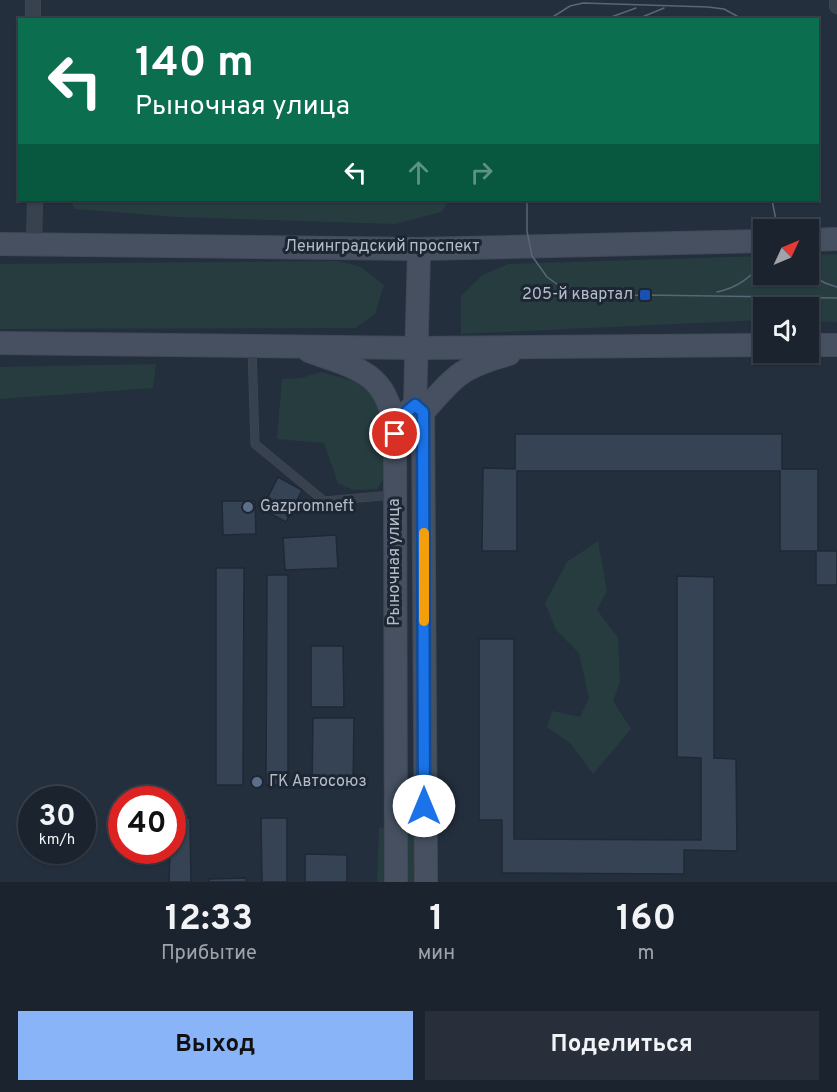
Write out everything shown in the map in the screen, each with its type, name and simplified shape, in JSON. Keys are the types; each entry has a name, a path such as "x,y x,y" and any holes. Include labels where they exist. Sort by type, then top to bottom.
{"main road":[{"path":"819,240 837,239"},
{"name":"Ленинградский проспект","path":"0,244 419,249 753,241"},
{"name":"Рыночная улица","path":"419,249 417,348 426,882"},
{"path":"0,343 417,348 753,345"},
{"name":"Рыночная улица","path":"294,345 358,369 373,379 387,398 393,415 395,434 396,882"},
{"path":"819,345 837,345"},
{"path":"395,434 408,411 419,408 471,366 509,354 549,346"},
{"path":"396,802 424,806"}],"street":[{"path":"33,0 33,18"},
{"path":"837,0 837,6"},
{"path":"34,245 35,201"}],"lane":[{"path":"252,346 255,444 324,501 395,494"}],"green space":[{"path":"71,201 449,201 441,212 395,224 177,217 75,209"},
{"path":"837,254 837,322 819,321 819,297 753,297 753,320 461,334 461,296 483,275 508,264 753,256 753,285 819,285 819,255"},
{"path":"338,261 361,267 384,285 375,314 356,328 0,329 0,264"},
{"path":"156,364 153,388 0,399 0,367"},
{"path":"321,372 357,382 378,398 384,424 385,477 377,489 353,490 338,483 324,443 277,439 282,379 301,378"},
{"path":"598,541 607,591 597,610 618,638 620,682 613,701 631,729 593,774 571,744 547,727 552,711 580,717 589,698 579,653 556,630 545,603 567,562"},
{"path":"406,822 417,822 417,882 406,882"},
{"path":"385,827 387,882 377,882 379,828"}],"building":[{"path":"515,434 782,434 782,469 818,469 818,551 837,551 837,585 816,585 816,551 780,551 780,471 517,471 517,551 482,551 483,468 515,469"},
{"path":"278,477 302,490 286,522 262,509"},
{"path":"222,501 255,501 256,534 223,535"},
{"path":"336,535 338,568 285,570 283,538"},
{"path":"216,568 244,568 243,785 216,785"},
{"path":"267,575 288,575 288,785 266,785"},
{"path":"677,576 714,577 714,758 736,759 737,851 684,850 684,874 502,873 502,820 479,820 479,639 514,639 514,839 701,840 701,758 677,757"},
{"path":"311,646 343,646 344,707 311,707"},
{"path":"313,718 354,718 353,789 312,788"},
{"path":"186,818 190,818 191,882 169,882 170,864 186,864"},
{"path":"261,818 287,818 287,882 262,882"},
{"path":"305,854 347,855 347,882 305,882"},
{"path":"246,878 246,882 209,882 209,879"}],"tram line":[{"path":"551,18 570,6 583,3 708,7 724,9 740,18"},
{"path":"608,18 636,8"},
{"path":"640,18 664,8"},
{"path":"527,201 527,231 532,256 547,277 568,292 597,297 645,295 837,298"},
{"path":"772,201 776,219"},
{"path":"717,292 731,288 753,273"},
{"path":"819,279 837,287"}],"slow traffic":[{"path":"424,533 424,621"}],"place":[{"name":"205-й квартал","path":"645,295"},
{"name":"Gazpromneft","path":"248,507"},
{"name":"ГК Автосоюз","path":"257,782"}],"route":[{"path":"395,434 408,411 415,405 423,412 424,806"}]}
